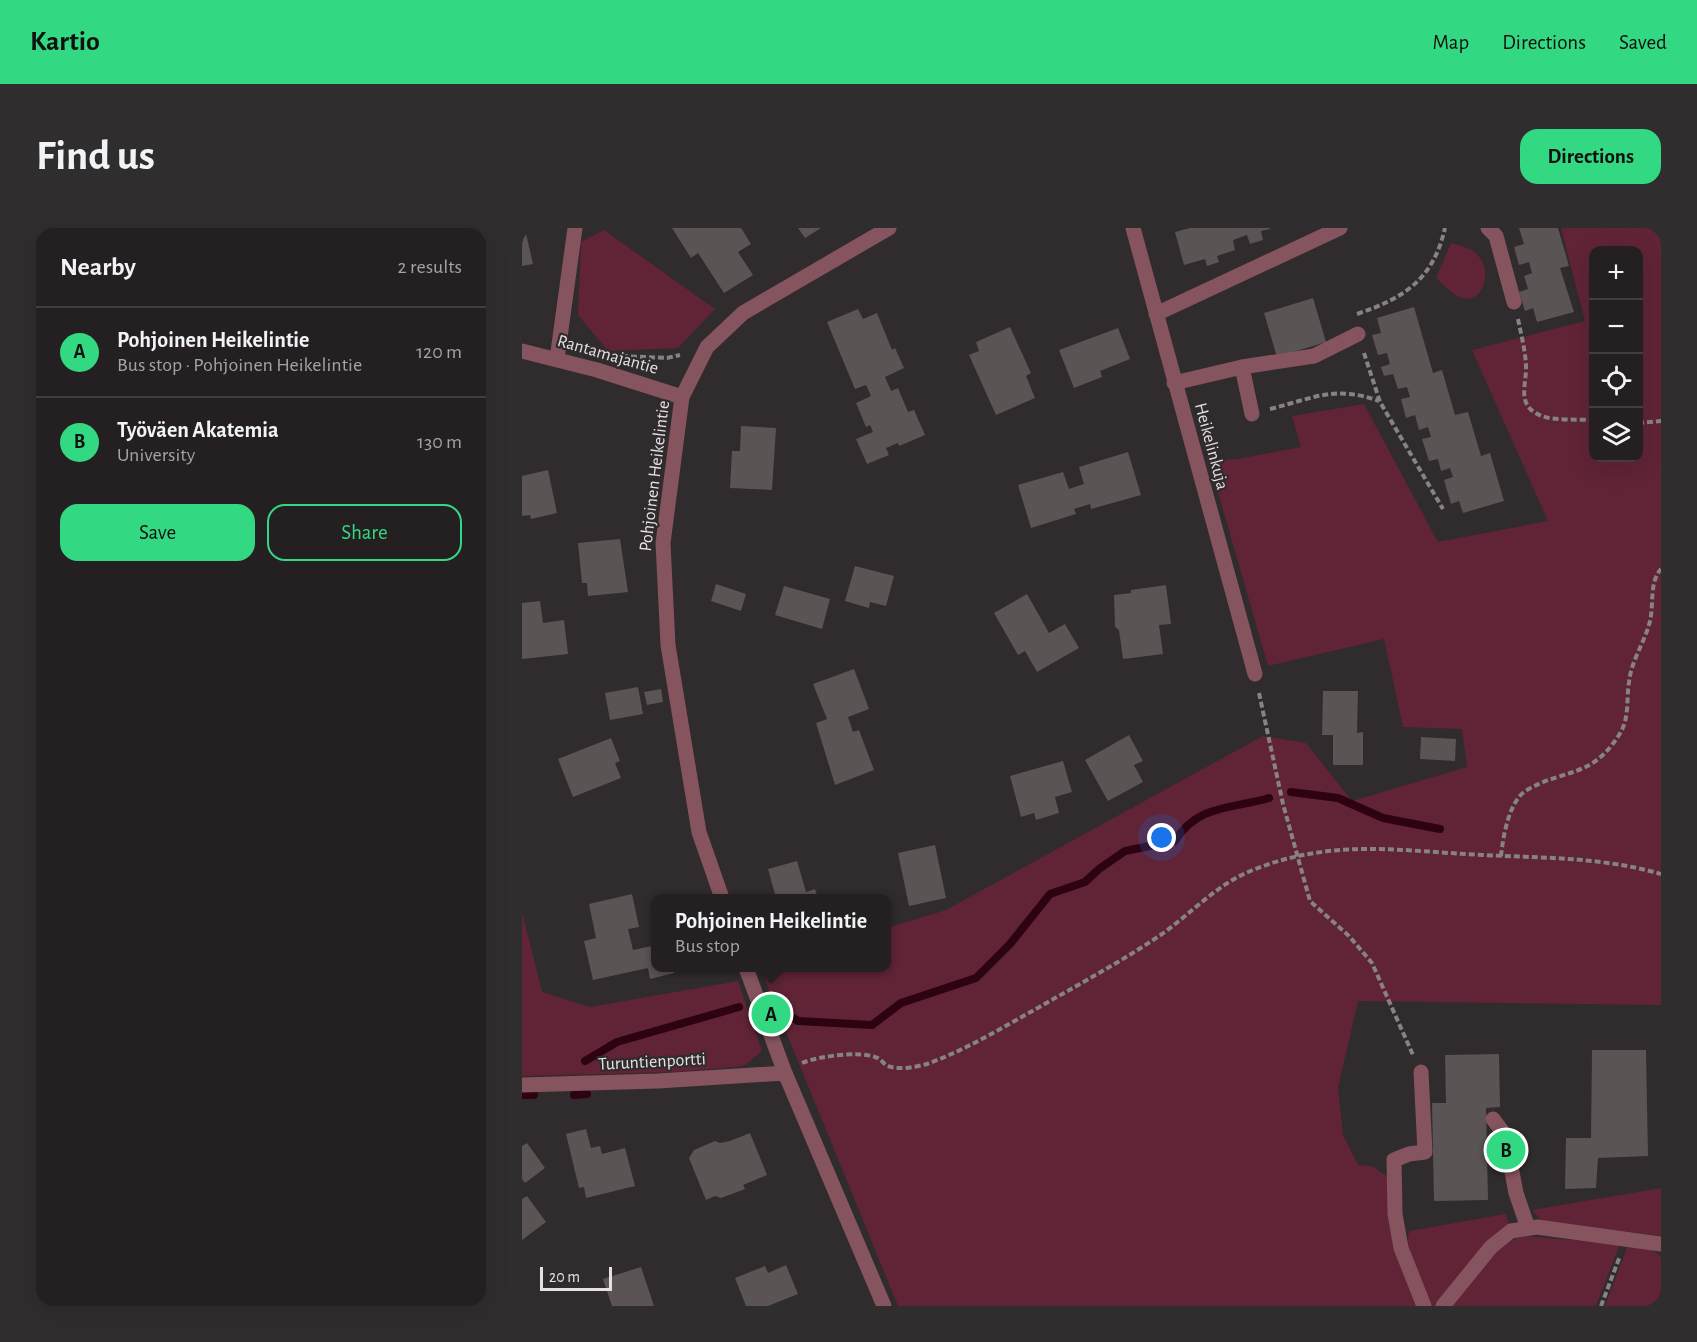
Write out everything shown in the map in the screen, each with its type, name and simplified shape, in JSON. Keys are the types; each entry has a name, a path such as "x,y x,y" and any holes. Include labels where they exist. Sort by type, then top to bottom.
{"street":[{"path":"557,359 575,228"},
{"name":"Pohjoinen Heikelintie","path":"721,894 699,832 668,645 663,543 682,397 705,351 743,313 889,228"},
{"name":"Heikelinkuja","path":"1133,228 1255,674"},
{"path":"1156,314 1340,228"},
{"path":"1488,228 1496,236 1514,302"},
{"path":"1174,383 1242,367 1314,356 1358,334"},
{"name":"Rantamajantie","path":"522,351 557,359 682,397"},
{"path":"1242,367 1252,414"},
{"path":"747,972 784,1073 884,1306"},
{"path":"1421,1072 1425,1152 1409,1154 1394,1160 1395,1214 1401,1248 1424,1306"},
{"name":"Turuntienportti","path":"522,1085 658,1081 784,1073"},
{"path":"1493,1119 1505,1135 1516,1194 1528,1228"},
{"path":"1443,1306 1491,1247 1511,1231 1537,1227 1661,1244"}],"path":[{"path":"1443,509 1380,402 1352,315 1386,304 1407,293 1436,257 1445,228"},
{"path":"1514,302 1525,351 1526,368 1522,388 1527,405 1543,416 1589,420"},
{"path":"618,356 667,358 705,351"},
{"path":"1252,414 1338,392 1355,392 1380,402"},
{"path":"1643,423 1661,421"},
{"path":"1501,856 1503,833 1511,811 1525,790 1585,768 1610,749 1626,724 1629,680 1650,621 1656,575 1661,569"},
{"path":"1255,674 1296,858 1310,901 1349,936 1372,963 1421,1072"},
{"path":"784,1073 809,1060 839,1055 876,1057 888,1067 902,1068 925,1064 984,1038 1117,963 1164,932 1209,894 1235,879 1252,870 1296,858 1356,847 1580,859 1634,867 1661,874"},
{"path":"1601,1306 1627,1239"}],"shaded area":[{"path":"1561,228 1661,228 1661,1005 1358,1001 1338,1088 1343,1135 1358,1165 1372,1166 1387,1176 1421,1306 898,1306 762,972 891,972 891,927 946,910 1263,736 1306,743 1352,801 1467,767 1462,729 1403,727 1384,639 1268,666 1209,461 1237,459 1301,447 1292,416 1364,404 1438,542 1548,521 1472,350 1585,321"},
{"path":"604,230 715,309 678,348 608,351 578,315 581,242"},
{"path":"1451,243 1471,250 1483,264 1485,278 1483,285 1476,296 1470,299 1455,295 1436,278"},
{"path":"522,912 542,992 590,1007 738,981 762,1051 744,1066 676,1072 522,1076"},
{"path":"1661,1188 1661,1236 1542,1221 1532,1210"},
{"path":"1506,1214 1508,1223 1505,1230 1439,1306 1427,1306 1406,1253 1409,1231"},
{"path":"1524,1236 1620,1244 1596,1306 1448,1306 1491,1256 1512,1241"},
{"path":"1628,1245 1649,1246 1661,1257 1661,1306 1605,1306"}],"building":[{"path":"672,228 741,228 751,244 738,252 753,275 724,293 698,253 691,258"},
{"path":"798,228 821,228 805,238"},
{"path":"1190,228 1270,229 1261,231 1263,240 1250,244 1247,235 1233,240 1235,250 1217,256 1219,262 1207,266 1205,259 1184,265 1175,232"},
{"path":"1519,228 1558,228 1569,266 1560,268 1574,312 1537,322 1533,308 1525,311 1519,292 1528,289 1524,276 1532,273 1529,262 1519,265 1514,247 1524,244"},
{"path":"525,229 533,264 522,266 522,230"},
{"path":"1313,298 1326,342 1277,357 1264,313"},
{"path":"1414,307 1433,373 1442,370 1455,415 1468,412 1481,456 1490,453 1504,501 1463,513 1459,501 1451,504 1444,480 1453,477 1450,468 1441,471 1438,459 1429,461 1422,439 1431,437 1428,427 1419,430 1415,415 1406,418 1401,399 1410,397 1407,387 1398,389 1393,374 1384,376 1381,367 1390,364 1387,353 1378,355 1372,335 1381,333 1377,318"},
{"path":"858,309 863,319 877,313 892,350 895,348 904,368 885,377 891,391 898,388 908,412 914,410 925,435 899,446 898,443 886,448 889,455 867,464 856,439 873,432 870,425 866,427 856,403 871,396 866,385 855,389 827,322"},
{"path":"1010,327 1031,373 1026,376 1035,398 996,415 969,355 979,351 976,342"},
{"path":"1118,328 1130,359 1100,371 1102,377 1074,388 1059,350"},
{"path":"741,426 776,428 772,490 730,488 732,451 740,451"},
{"path":"1128,452 1141,495 1091,509 1090,504 1074,509 1076,514 1031,528 1018,485 1063,472 1069,489 1084,484 1079,467"},
{"path":"548,470 557,513 531,519 530,515 522,516 522,476"},
{"path":"620,539 628,592 588,596 587,583 582,583 578,543"},
{"path":"855,566 894,576 886,606 870,602 869,608 845,601"},
{"path":"716,584 746,594 741,611 711,601"},
{"path":"1166,585 1171,624 1159,625 1163,654 1123,659 1119,630 1115,627 1114,595"},
{"path":"784,586 830,599 822,629 775,615"},
{"path":"1027,594 1049,633 1065,624 1079,648 1037,672 1025,651 1018,655 994,613"},
{"path":"540,601 543,623 564,620 568,654 522,659 522,603"},
{"path":"854,669 869,709 848,717 853,732 859,730 874,770 835,785 816,723 827,719 813,684"},
{"path":"638,687 643,714 610,720 605,693"},
{"path":"661,689 663,702 647,705 644,692"},
{"path":"1323,691 1358,691 1357,733 1363,732 1363,765 1333,765 1333,735 1322,735"},
{"path":"1129,735 1143,761 1134,765 1143,782 1108,801 1085,760"},
{"path":"1421,737 1456,739 1455,761 1420,759"},
{"path":"611,738 620,761 615,763 621,778 573,797 558,759"},
{"path":"1063,761 1072,792 1055,797 1059,813 1036,820 1034,813 1021,817 1010,776"},
{"path":"935,845 946,898 909,906 898,853"},
{"path":"797,861 806,892 815,889 817,894 775,894 768,869"},
{"path":"632,894 639,927 628,929 633,950 651,946 651,972 674,973 650,979 648,968 593,980 584,941 596,938 589,904"},
{"path":"1592,1050 1646,1050 1648,1156 1598,1158 1596,1188 1565,1189 1566,1138 1591,1138"},
{"path":"1499,1054 1500,1107 1486,1108 1488,1200 1434,1201 1432,1103 1446,1103 1445,1055"},
{"path":"586,1129 591,1148 600,1146 602,1154 625,1148 635,1186 586,1198 584,1187 579,1188 566,1134"},
{"path":"750,1133 767,1175 743,1185 745,1189 721,1198 715,1196 706,1200 689,1158 694,1150 715,1141 720,1143 730,1141"},
{"path":"527,1143 545,1168 525,1183 522,1179 522,1146"},
{"path":"527,1196 546,1222 522,1240 522,1199"},
{"path":"786,1265 798,1294 768,1306 746,1306 735,1278 765,1266 768,1273"},
{"path":"641,1267 654,1306 612,1306 603,1279"}],"waterway":[{"path":"1291,792 1338,798 1383,818 1440,829"},
{"path":"782,1011 798,1021 872,1025 901,1003 976,978 1010,944 1050,894 1085,882 1125,851 1175,841 1184,829 1205,814 1269,798"},
{"path":"585,1061 617,1042 739,1007"},
{"path":"574,1095 587,1094"},
{"path":"522,1095 534,1095"}],"place":[{"name":"Pohjoinen Heikelintie","path":"771,1014"},
{"name":"Työväen Akatemia","path":"1506,1150"}]}
